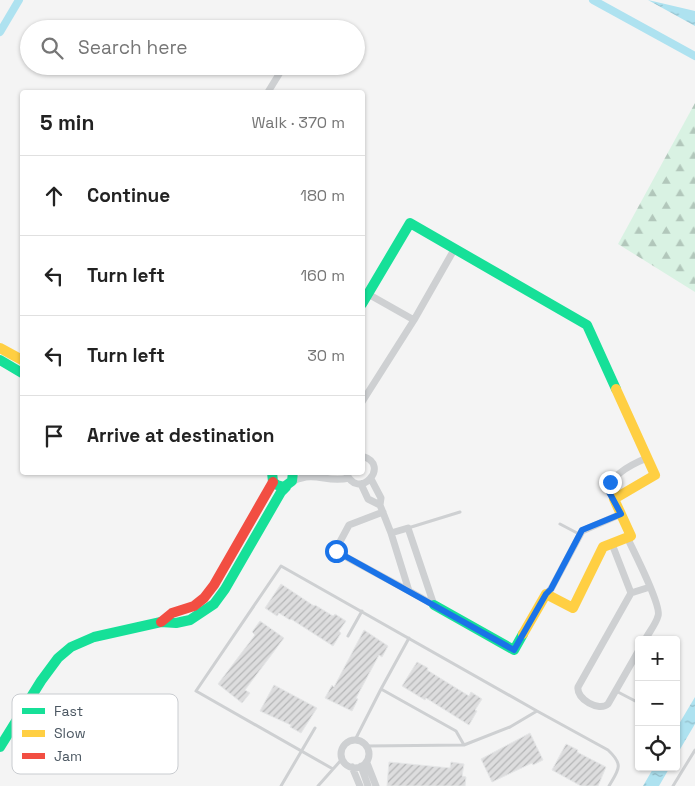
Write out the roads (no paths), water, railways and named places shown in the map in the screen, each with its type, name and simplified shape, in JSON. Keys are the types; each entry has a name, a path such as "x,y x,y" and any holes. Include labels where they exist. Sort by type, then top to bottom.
{"street":[{"path":"269,90 278,75"},
{"path":"365,299 410,223 587,325 655,475 614,499"},
{"path":"365,399 456,248"},
{"path":"368,294 414,320"},
{"path":"0,348 20,359"},
{"path":"0,360 20,372"},
{"path":"161,622 172,613 194,606 204,598 214,585 269,476 278,487 291,480 308,476 336,480 348,476 357,484 362,484 371,479 374,472 372,462 365,457"},
{"path":"546,594 573,608 603,547 631,536 608,490 610,482 635,463 647,458"},
{"path":"371,479 381,498 381,508 409,591"},
{"path":"33,694 58,658 71,646 94,637 161,622 176,623 190,620 214,604 225,589 281,492 291,480"},
{"path":"362,484 368,499 381,508"},
{"path":"381,508 349,525 336,551 514,650 546,594 551,589 582,530 621,514"},
{"path":"391,533 408,528 434,605"},
{"path":"627,537 650,586 659,611 647,636"},
{"path":"612,544 631,593"},
{"path":"635,662 605,707 599,708 580,697 577,692 578,687 631,593 650,586"},
{"path":"0,747 12,728"},
{"path":"364,764 352,767 348,766 342,759 343,746 350,740 364,742 367,746 369,755 364,764 368,786"},
{"path":"364,764 376,786"},
{"path":"352,767 360,786"}],"lane":[{"path":"408,528 460,512"},
{"path":"560,524 580,534"},
{"path":"333,769 196,691 280,566 608,750 616,757 619,763 618,770 609,786"},
{"path":"348,636 362,611"},
{"path":"355,740 409,638"},
{"path":"381,689 456,732 464,745"},
{"path":"615,690 635,701"},
{"path":"367,746 464,745 510,727 537,711"},
{"path":"282,786 316,728"},
{"path":"674,786 695,750"},
{"path":"318,786 342,759"}],"water":[{"path":"648,0 695,11 695,26"},
{"path":"695,697 695,724 680,749 680,722"},
{"path":"652,771 668,771 659,786 643,786"}],"waterway":[{"path":"0,32 19,0"},
{"path":"593,0 695,56"}]}
